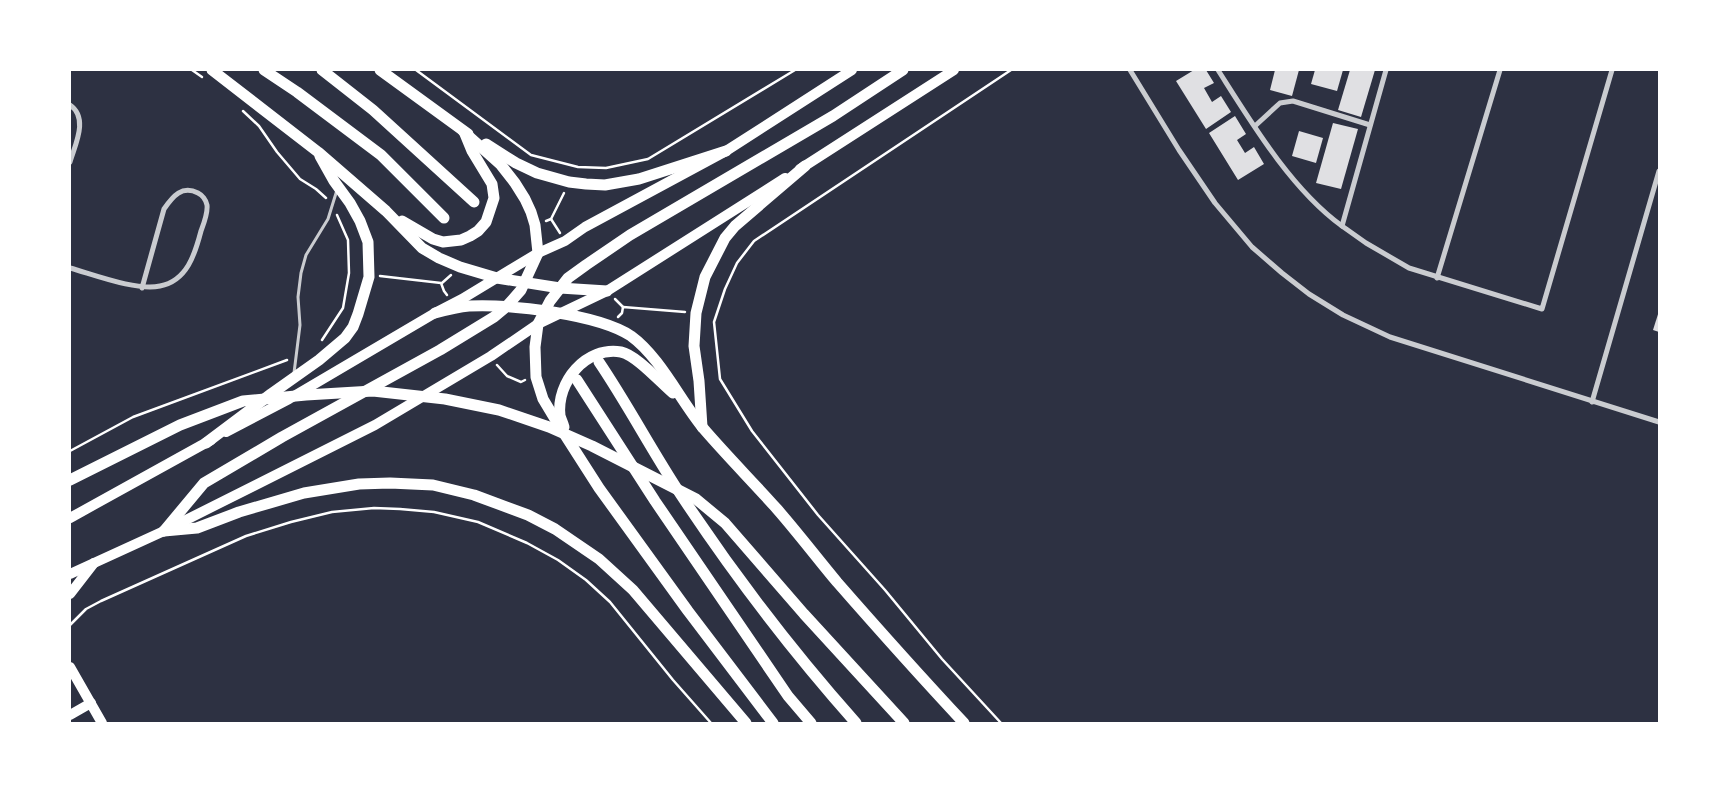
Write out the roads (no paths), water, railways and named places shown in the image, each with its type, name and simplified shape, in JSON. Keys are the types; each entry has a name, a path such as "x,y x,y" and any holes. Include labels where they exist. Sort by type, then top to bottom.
{"highway":[{"path":"264,70 297,92 381,155 444,218"},
{"path":"322,70 372,110 474,202"},
{"path":"380,70 463,131 537,173 569,182 605,185 639,179 726,152"},
{"path":"773,723 709,640 599,488 543,399 536,377 535,347 538,324 544,310 568,278 630,235 833,116 903,70"},
{"path":"208,74 318,152 386,211 422,248 439,258 460,268 497,278 560,288 607,291"},
{"path":"386,211 433,240 443,242 461,240 478,231 486,222 494,198 492,184 472,151 463,131"},
{"path":"164,531 204,483 282,437 440,350 494,317 521,290 538,253 535,225 525,198 515,183 500,165 463,131"},
{"path":"206,444 319,360 345,338 353,327 358,314 369,275 368,242 360,221 350,203 338,187 318,152"},
{"path":"702,426 694,346 696,313 705,277 725,238 744,218 804,166"},
{"path":"435,313 469,306 544,310 619,329 632,337 648,352 664,372 702,426 776,508 837,582 964,723"},
{"path":"570,444 560,416 565,385 577,367 590,357 609,352 622,352 637,360 656,379 684,402"},
{"path":"598,362 617,389 680,493 734,572 810,671 856,723"},
{"path":"577,380 665,516 788,696 811,723"},
{"path":"70,480 180,424 243,401 373,391 445,399 499,410 558,431 696,499 725,523 804,614 904,723"},
{"path":"164,531 197,528 239,512 304,493 359,484 434,485 474,494 528,515 554,529 599,559 633,590 746,723"}],"main road":[{"path":"70,518 289,399 538,253 565,241 585,227 726,152 852,70"},
{"path":"70,574 164,531 375,425 491,356 538,324 607,291 954,70"},
{"path":"70,594 96,561"},
{"path":"70,667 102,723"},
{"path":"70,715 91,703"}],"street":[{"path":"1130,70 1179,150 1215,203 1252,247 1310,294 1343,315 1390,337 1659,422"},
{"path":"1218,70 1255,126 1298,185 1327,215 1366,243 1409,268 1542,309 1612,70"},
{"path":"1342,226 1386,70"},
{"path":"1437,278 1500,70"},
{"path":"1255,126 1280,103 1293,101 1370,125"},
{"path":"70,105 79,114 80,121 70,162"},
{"path":"1592,402 1659,171"},
{"path":"70,268 142,288 168,284 187,269 194,256 206,215 207,204 202,196 190,190 183,190 172,198 164,209 142,288"}],"lane":[{"path":"293,378 300,325 298,297 301,273 306,256 328,219 338,187"}]}
